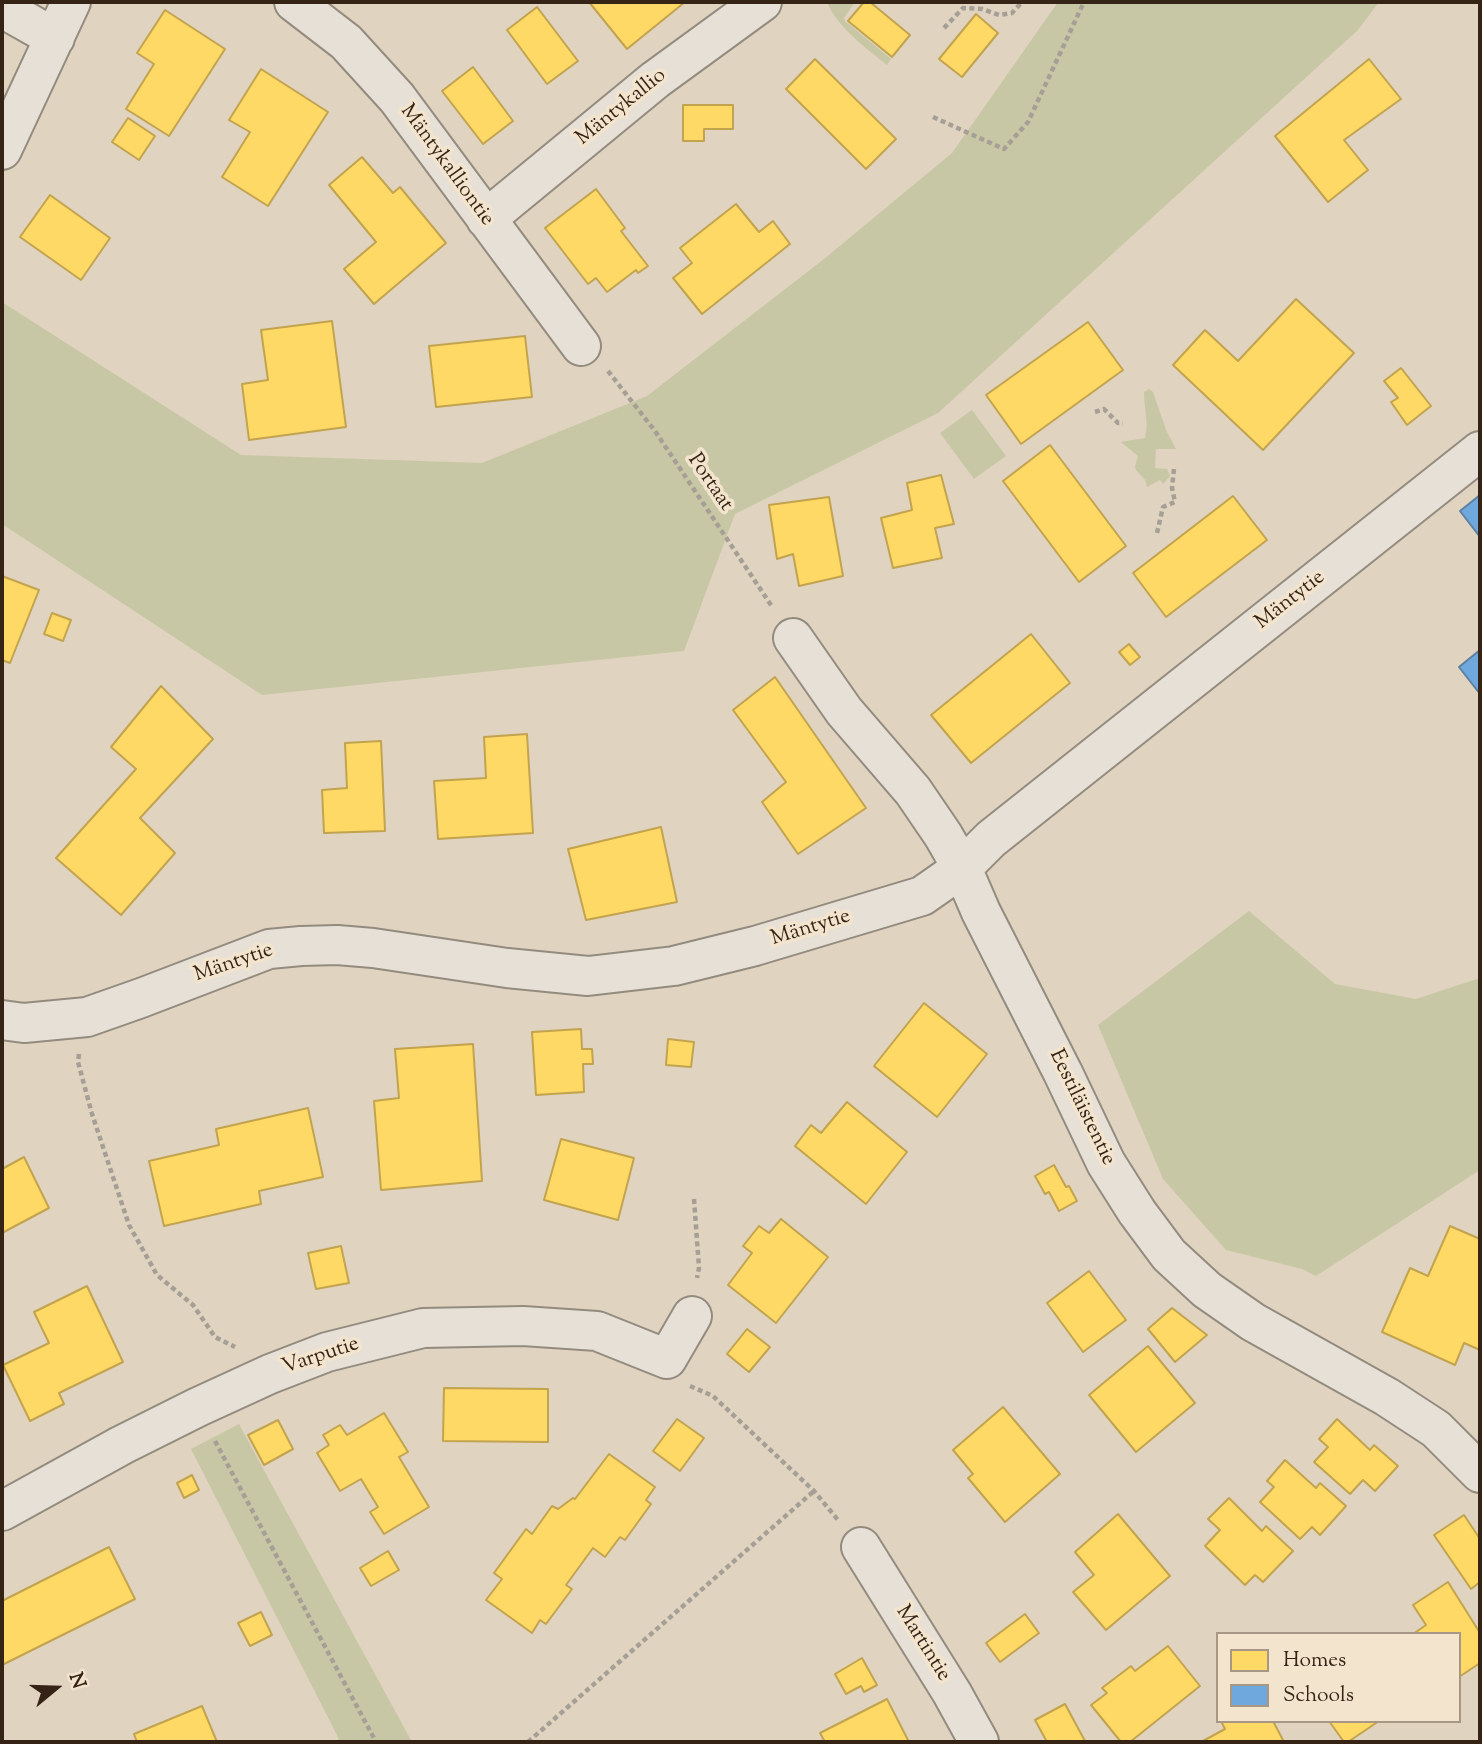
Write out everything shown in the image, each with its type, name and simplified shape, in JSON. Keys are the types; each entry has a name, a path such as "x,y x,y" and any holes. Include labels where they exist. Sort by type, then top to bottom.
{"street":[{"path":"2,150 71,2"},
{"name":"Mäntykalliontie","path":"294,2 346,43 397,98 486,219 591,354"},
{"name":"Mäntykallio","path":"486,219 655,80 762,2"},
{"path":"2,8 55,38"},
{"name":"Mäntytie","path":"2,1020 23,1023 87,1017 269,949 301,946 349,946 507,968 589,975 674,966 755,946 922,896 962,868 991,839 1480,451"},
{"name":"Eestiläistentie","path":"793,638 844,711 913,791 943,835 962,868 981,912 1106,1163 1137,1212 1169,1255 1207,1290 1254,1322 1387,1397 1436,1429 1480,1474"},
{"path":"667,1359 692,1316"},
{"name":"Varputie","path":"2,1511 122,1445 270,1374 327,1352 423,1328 523,1326 597,1331 667,1359"},
{"name":"Martintie","path":"861,1547 952,1693 979,1742"}],"path":[{"path":"944,28 963,8 982,9 999,15 1012,13 1022,2"},
{"path":"933,117 1004,149 1028,122 1084,2"},
{"name":"Portaat","path":"591,354 655,431 793,638"},
{"path":"1095,412 1104,409 1118,423 1123,423"},
{"path":"1157,533 1163,507 1175,502 1172,488 1174,469"},
{"path":"80,1049 78,1062 92,1114 129,1225 157,1275 193,1305 215,1337 252,1355 270,1374"},
{"path":"692,1316 699,1268 694,1199"},
{"path":"667,1359 658,1372 713,1396 814,1491 861,1547"},
{"path":"198,1407 376,1742"},
{"path":"528,1742 814,1491"}],"green space":[{"path":"827,2 855,2 844,18 845,21 891,59 887,65 845,28"},
{"path":"1058,2 1379,2 1358,30 938,413 735,514 684,651 262,695 2,524 2,302 241,455 482,463 647,396 824,259 952,153"},
{"path":"1149,389 1153,392 1166,430 1176,449 1156,449 1155,468 1167,469 1170,476 1163,484 1160,480 1147,487 1145,480 1136,470 1138,456 1121,442 1145,438 1144,392"},
{"path":"972,410 1006,456 974,479 940,433"},
{"path":"1249,911 1335,984 1416,999 1480,978 1480,1170 1316,1276 1302,1269 1226,1250 1163,1179 1098,1025"},
{"path":"239,1424 412,1742 334,1742 339,1739 191,1449"}],"building: Homes":[{"path":"589,2 685,2 627,49"},
{"path":"864,2 870,2 910,35 892,57 848,21"},
{"path":"537,7 578,61 547,84 507,30"},
{"path":"165,10 225,49 169,136 126,109 154,64 137,53"},
{"path":"976,14 998,33 962,77 939,59"},
{"path":"815,59 896,139 866,169 786,89"},
{"path":"1369,59 1401,99 1344,140 1368,170 1328,202 1275,136"},
{"path":"473,67 513,121 483,144 442,91"},
{"path":"261,69 328,112 268,206 222,177 250,132 229,120"},
{"path":"683,105 733,105 733,129 704,129 704,141 683,141"},
{"path":"128,118 155,136 139,160 112,142"},
{"path":"362,157 393,193 400,187 446,243 374,304 344,269 376,242 329,185"},
{"path":"596,189 625,228 621,231 648,266 638,273 636,270 607,292 596,278 588,284 545,228"},
{"path":"50,195 110,238 81,280 20,237"},
{"path":"736,204 759,232 773,221 790,244 702,314 673,278 692,263 680,248"},
{"path":"1296,299 1354,353 1263,450 1173,365 1205,330 1238,361"},
{"path":"332,321 346,427 249,440 242,384 268,380 261,330"},
{"path":"1088,322 1123,370 1021,444 986,395"},
{"path":"525,336 532,397 436,407 429,346"},
{"path":"1401,368 1431,406 1407,425 1391,402 1398,398 1384,381"},
{"path":"1050,445 1126,546 1079,582 1003,481"},
{"path":"941,475 954,524 935,528 942,558 893,568 881,518 912,510 907,483"},
{"path":"1233,496 1267,540 1166,617 1133,573"},
{"path":"829,497 843,576 799,586 793,554 777,559 769,505"},
{"path":"2,576 39,590 10,663 2,660"},
{"path":"52,613 71,620 63,641 44,634"},
{"path":"1031,634 1070,683 971,763 931,715"},
{"path":"1129,644 1140,657 1130,665 1119,652"},
{"path":"775,677 866,808 798,854 762,802 786,782 733,710"},
{"path":"161,686 213,739 140,818 175,853 121,915 56,858 136,769 111,747"},
{"path":"527,734 533,833 438,839 434,781 486,778 484,737"},
{"path":"381,741 385,831 324,833 322,790 347,788 345,743"},
{"path":"661,827 677,902 586,920 568,849"},
{"path":"924,1003 987,1054 937,1117 874,1066"},
{"path":"581,1029 582,1049 592,1049 593,1064 583,1064 584,1092 536,1095 532,1032"},
{"path":"668,1039 694,1042 691,1067 666,1065"},
{"path":"473,1044 482,1181 381,1190 374,1101 399,1098 395,1049"},
{"path":"847,1102 907,1152 866,1204 795,1146 811,1125 821,1133"},
{"path":"308,1108 323,1177 259,1191 261,1204 164,1226 149,1161 219,1145 216,1129"},
{"path":"561,1139 634,1158 618,1220 544,1200"},
{"path":"24,1157 49,1208 2,1233 2,1169"},
{"path":"1054,1165 1077,1201 1059,1211 1049,1192 1045,1194 1035,1176"},
{"path":"781,1219 828,1257 776,1323 728,1285 752,1253 743,1246 759,1226 769,1233"},
{"path":"1450,1226 1480,1239 1480,1350 1464,1343 1455,1365 1382,1332 1410,1268 1428,1276"},
{"path":"341,1246 349,1283 316,1289 308,1253"},
{"path":"1089,1271 1126,1320 1083,1352 1047,1303"},
{"path":"87,1286 123,1362 59,1393 64,1404 30,1421 3,1365 49,1343 34,1312"},
{"path":"1172,1308 1207,1335 1175,1362 1148,1329"},
{"path":"747,1329 770,1347 749,1372 727,1354"},
{"path":"1148,1346 1195,1403 1136,1452 1089,1395"},
{"path":"444,1388 548,1389 548,1442 443,1441"},
{"path":"1003,1407 1060,1474 1005,1522 968,1478 973,1474 953,1450"},
{"path":"384,1413 408,1452 399,1457 429,1507 384,1534 370,1512 378,1507 361,1479 340,1491 317,1453 329,1445 323,1435 340,1425 347,1435"},
{"path":"677,1419 704,1438 680,1471 653,1451"},
{"path":"1337,1419 1370,1450 1374,1445 1398,1466 1375,1491 1363,1480 1350,1494 1314,1462 1328,1447 1319,1439"},
{"path":"278,1420 293,1449 264,1465 248,1435"},
{"path":"609,1454 655,1487 646,1500 651,1504 625,1540 620,1537 605,1557 593,1548 566,1585 572,1589 546,1624 540,1620 532,1633 486,1600 502,1579 494,1573 526,1529 532,1534 552,1506 558,1509 575,1499"},
{"path":"1285,1460 1316,1488 1320,1483 1346,1506 1320,1535 1312,1527 1300,1539 1260,1502 1274,1487 1267,1481"},
{"path":"192,1475 199,1490 184,1498 177,1483"},
{"path":"1229,1498 1262,1531 1266,1526 1293,1551 1263,1582 1255,1575 1245,1585 1205,1546 1220,1530 1208,1519"},
{"path":"1118,1514 1170,1576 1106,1630 1073,1592 1094,1575 1075,1552"},
{"path":"1464,1515 1480,1539 1480,1582 1471,1589 1434,1535"},
{"path":"109,1547 135,1599 2,1665 2,1601"},
{"path":"388,1551 399,1570 371,1586 360,1568"},
{"path":"1448,1582 1480,1633 1480,1663 1461,1676 1461,1632 1416,1632 1426,1625 1413,1605"},
{"path":"261,1612 272,1635 250,1646 238,1623"},
{"path":"1025,1614 1039,1633 1000,1662 986,1643"},
{"path":"1168,1646 1200,1686 1130,1742 1121,1742 1091,1705 1107,1693 1102,1688 1131,1666 1135,1671"},
{"path":"862,1658 877,1685 864,1692 861,1686 846,1694 835,1674"},
{"path":"887,1699 909,1742 825,1742 820,1733"},
{"path":"1065,1704 1085,1741 1047,1742 1035,1720"},
{"path":"202,1706 217,1742 137,1742 134,1734"},
{"path":"1222,1723 1274,1723 1284,1742 1203,1741 1225,1729"},
{"path":"1330,1723 1376,1723 1348,1742 1344,1742"}],"building: Schools":[{"path":"1480,495 1480,537 1460,511"},
{"path":"1480,650 1480,694 1459,667"}]}
